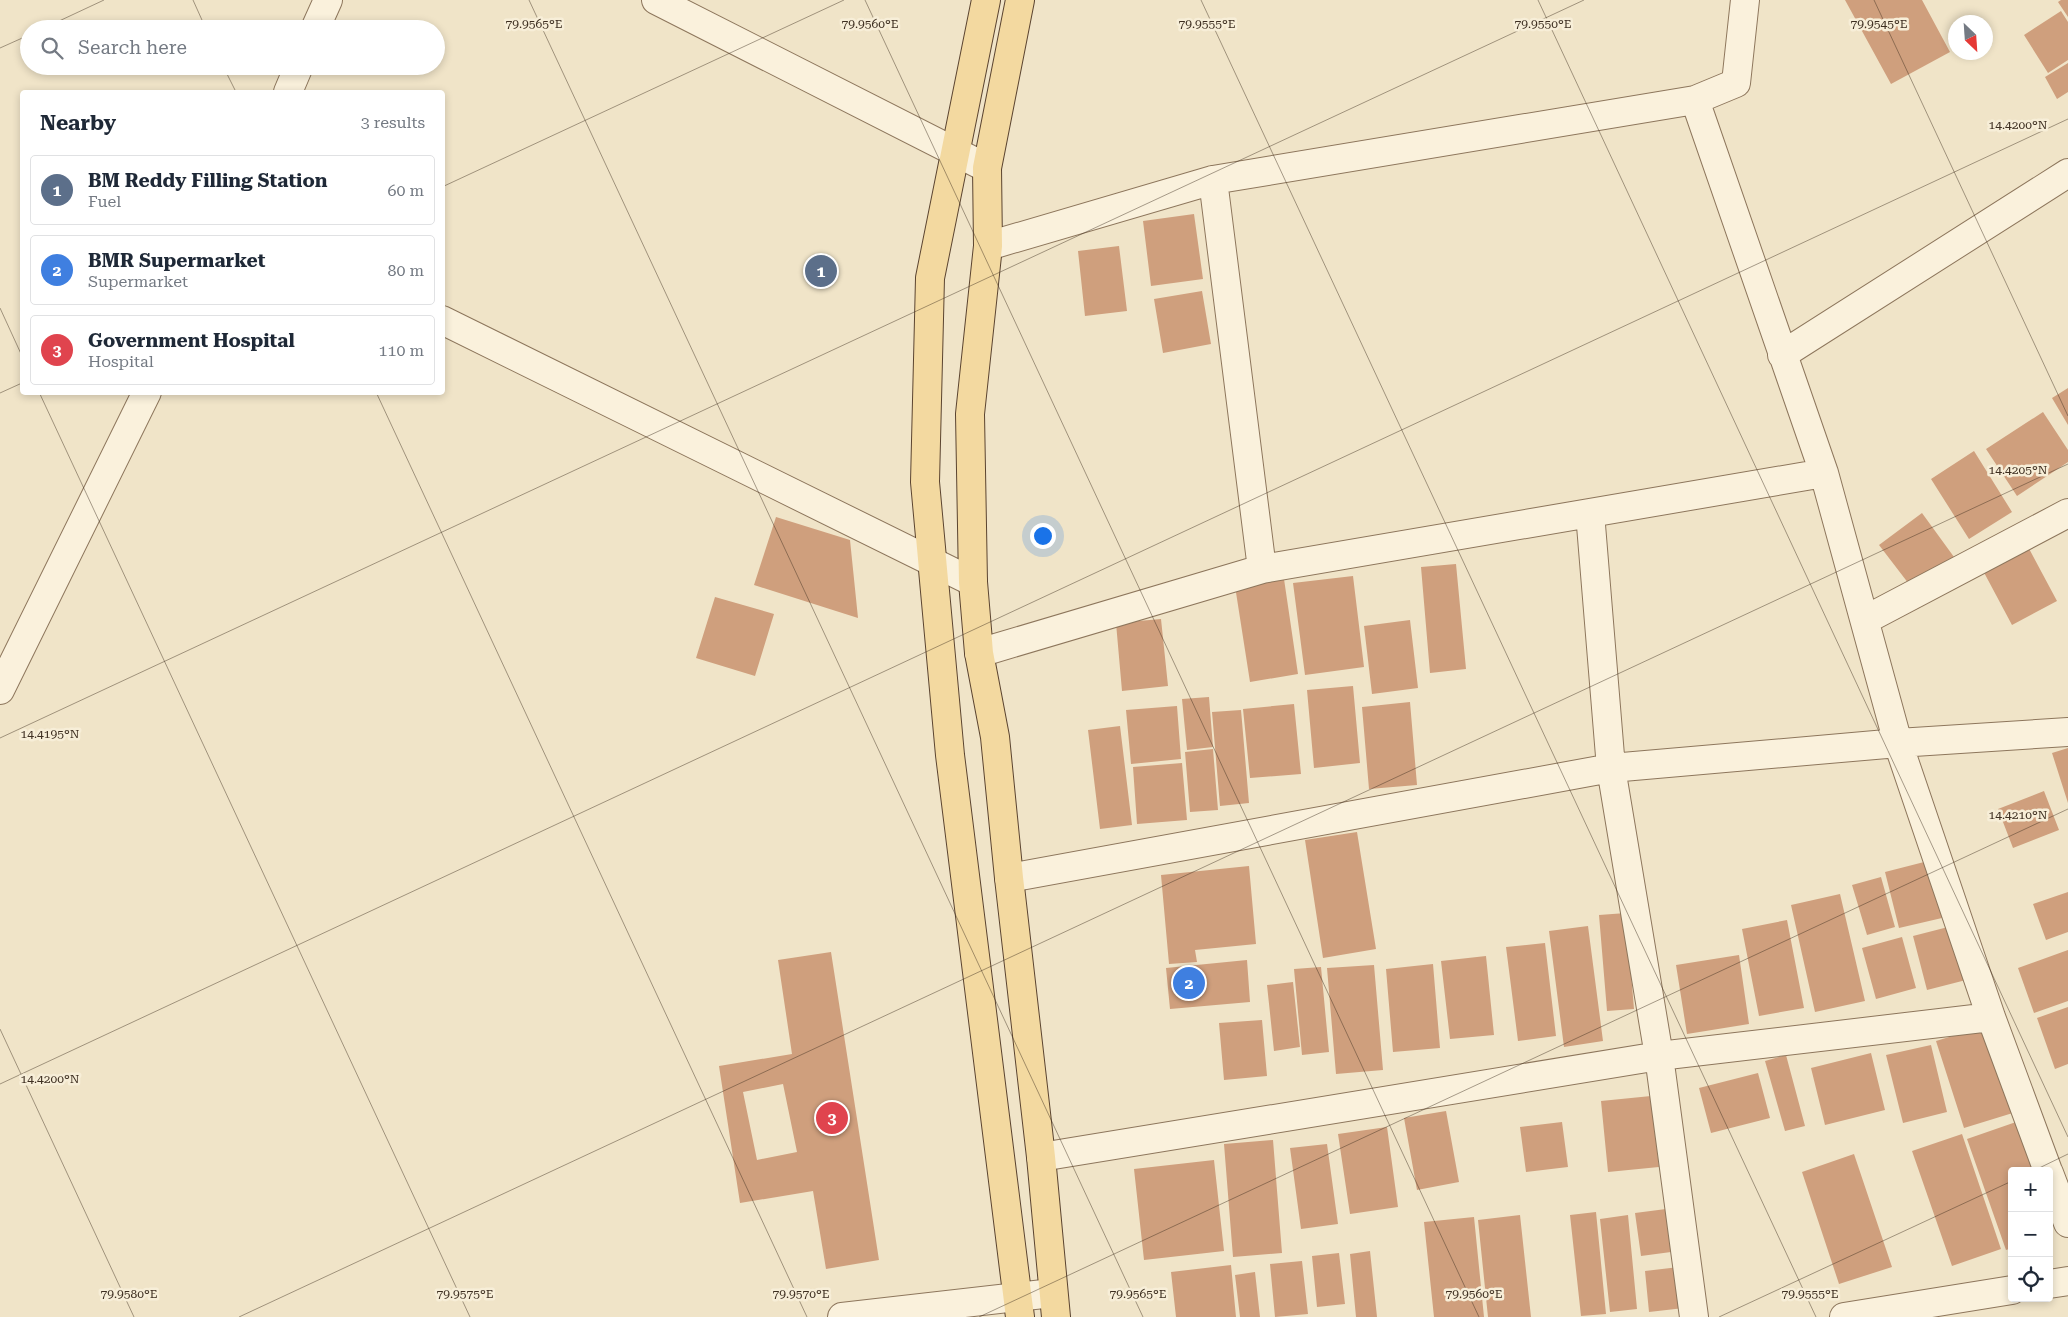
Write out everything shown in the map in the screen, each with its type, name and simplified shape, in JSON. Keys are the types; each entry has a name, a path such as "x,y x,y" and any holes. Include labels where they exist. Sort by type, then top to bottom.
{"main road":[{"path":"986,0 930,278 925,482 950,755 1019,1307"},
{"path":"1020,0 987,168 988,246 970,414 973,582 979,653 996,737 1009,878 1042,1157 1054,1305"}],"street":[{"path":"319,20 328,0"},
{"path":"656,0 987,168"},
{"path":"988,246 1213,180 1695,100 1736,83 1745,0"},
{"path":"289,90 295,75"},
{"path":"1695,100 1824,473 1898,743 1991,1017 2047,1167"},
{"path":"1782,355 2068,173"},
{"path":"1213,180 1262,569"},
{"path":"445,321 973,582"},
{"path":"0,690 146,395"},
{"path":"979,653 1262,569 1824,473"},
{"path":"1590,513 1611,768 1660,1056 1694,1317"},
{"path":"1865,620 2068,513"},
{"path":"1009,878 1611,768 1898,743 2068,732"},
{"path":"1042,1157 1660,1056 1991,1017"},
{"path":"2053,1183 2068,1223"},
{"path":"2053,1283 2068,1281"},
{"path":"1844,1317 2008,1291"},
{"path":"842,1317 1054,1305"}],"building":[{"path":"1845,0 1922,0 1948,48 1948,53 1891,84"},
{"path":"2068,0 2068,17 2058,2"},
{"path":"2061,11 2068,22 2068,60 2048,73 2024,35"},
{"path":"2068,63 2068,92 2057,99 2045,77"},
{"path":"1194,214 1203,279 1151,286 1143,221"},
{"path":"1119,246 1127,311 1085,316 1078,251"},
{"path":"1202,291 1211,344 1163,353 1154,299"},
{"path":"2068,388 2068,425 2052,398"},
{"path":"2043,412 2068,450 2068,462 2017,496 1986,449"},
{"path":"1974,451 2012,512 1969,539 1931,479"},
{"path":"1922,513 1954,557 1912,588 1879,545"},
{"path":"776,517 850,540 858,618 754,585"},
{"path":"2025,541 2057,601 2012,625 1980,565"},
{"path":"1456,564 1466,669 1430,673 1421,567"},
{"path":"1353,576 1364,667 1305,675 1293,583"},
{"path":"1284,579 1298,674 1250,682 1235,586"},
{"path":"715,597 774,614 755,676 696,658"},
{"path":"1161,619 1168,686 1122,691 1116,623"},
{"path":"1410,620 1418,688 1372,694 1364,626"},
{"path":"1353,686 1360,763 1314,768 1307,690"},
{"path":"1209,697 1213,747 1187,750 1182,699"},
{"path":"1410,702 1417,785 1369,789 1362,707"},
{"path":"1294,704 1301,774 1250,778 1243,709"},
{"path":"1177,706 1181,759 1131,764 1126,710"},
{"path":"1241,710 1249,803 1220,806 1212,712"},
{"path":"1120,726 1132,825 1100,829 1088,730"},
{"path":"2068,748 2068,803 2052,753"},
{"path":"1213,749 1218,810 1190,812 1185,752"},
{"path":"1182,763 1187,820 1137,824 1133,767"},
{"path":"2044,791 2059,830 2013,848 1998,809"},
{"path":"1357,832 1376,949 1323,958 1305,840"},
{"path":"1928,861 1942,918 1899,928 1885,872"},
{"path":"1249,866 1256,944 1195,950 1197,962 1169,964 1161,875"},
{"path":"1881,877 1895,927 1867,935 1852,885"},
{"path":"2068,892 2068,932 2046,940 2033,904"},
{"path":"1840,894 1865,1001 1815,1012 1791,905"},
{"path":"1626,913 1634,1009 1607,1011 1599,915"},
{"path":"1787,920 1804,1008 1759,1016 1742,929"},
{"path":"1588,926 1603,1041 1564,1047 1549,931"},
{"path":"1952,926 1966,980 1927,990 1913,936"},
{"path":"1902,937 1916,988 1876,999 1862,948"},
{"path":"1545,943 1556,1036 1518,1041 1506,947"},
{"path":"2068,950 2068,1001 2034,1013 2018,968"},
{"path":"831,952 879,1260 826,1269 813,1191 740,1203 719,1066 792,1054 778,960","holes":["783,1084 797,1152 757,1160 743,1092"]},
{"path":"1739,955 1749,1024 1687,1034 1676,965"},
{"path":"1486,956 1494,1035 1450,1039 1441,961"},
{"path":"1247,960 1250,1002 1170,1009 1166,968"},
{"path":"1433,964 1440,1048 1393,1052 1386,969"},
{"path":"1374,965 1383,1070 1336,1074 1327,968"},
{"path":"1321,967 1329,1052 1302,1055 1294,969"},
{"path":"1293,982 1300,1047 1274,1051 1267,985"},
{"path":"2068,1007 2068,1064 2055,1069 2037,1018"},
{"path":"1262,1020 1267,1076 1224,1080 1219,1023"},
{"path":"1989,1025 2016,1112 1964,1128 1936,1041"},
{"path":"1931,1045 1947,1112 1903,1123 1886,1055"},
{"path":"1871,1053 1885,1110 1825,1125 1811,1068"},
{"path":"1786,1055 1805,1126 1785,1131 1765,1061"},
{"path":"1758,1073 1770,1118 1711,1133 1699,1088"},
{"path":"1651,1096 1659,1167 1608,1172 1601,1101"},
{"path":"1446,1111 1459,1182 1417,1190 1404,1118"},
{"path":"1562,1122 1568,1167 1526,1172 1520,1127"},
{"path":"2016,1122 2032,1167 2008,1167 2008,1249 2006,1250 1967,1139"},
{"path":"1387,1127 1398,1207 1350,1214 1338,1134"},
{"path":"1962,1134 2001,1249 1952,1266 1912,1151"},
{"path":"1273,1140 1282,1253 1233,1257 1224,1144"},
{"path":"1327,1144 1338,1224 1301,1229 1290,1148"},
{"path":"1854,1154 1892,1267 1839,1284 1802,1172"},
{"path":"1214,1160 1224,1251 1144,1260 1134,1169"},
{"path":"1666,1209 1671,1252 1641,1256 1635,1213"},
{"path":"1596,1212 1606,1314 1581,1316 1570,1215"},
{"path":"1520,1215 1531,1317 1488,1317 1478,1220"},
{"path":"1628,1215 1637,1309 1610,1312 1600,1219"},
{"path":"1474,1217 1484,1317 1434,1317 1424,1222"},
{"path":"1370,1251 1377,1317 1356,1317 1350,1254"},
{"path":"1339,1253 1345,1304 1317,1307 1312,1256"},
{"path":"1302,1261 1308,1314 1275,1317 1270,1264"},
{"path":"1231,1265 1236,1317 1176,1317 1171,1272"},
{"path":"1679,1267 1684,1308 1649,1312 1645,1271"},
{"path":"1255,1272 1260,1317 1240,1317 1235,1275"}],"place":[{"name":"BM Reddy Filling Station","path":"821,271"},
{"name":"BMR Supermarket","path":"1189,983"},
{"name":"Government Hospital","path":"832,1118"}]}
